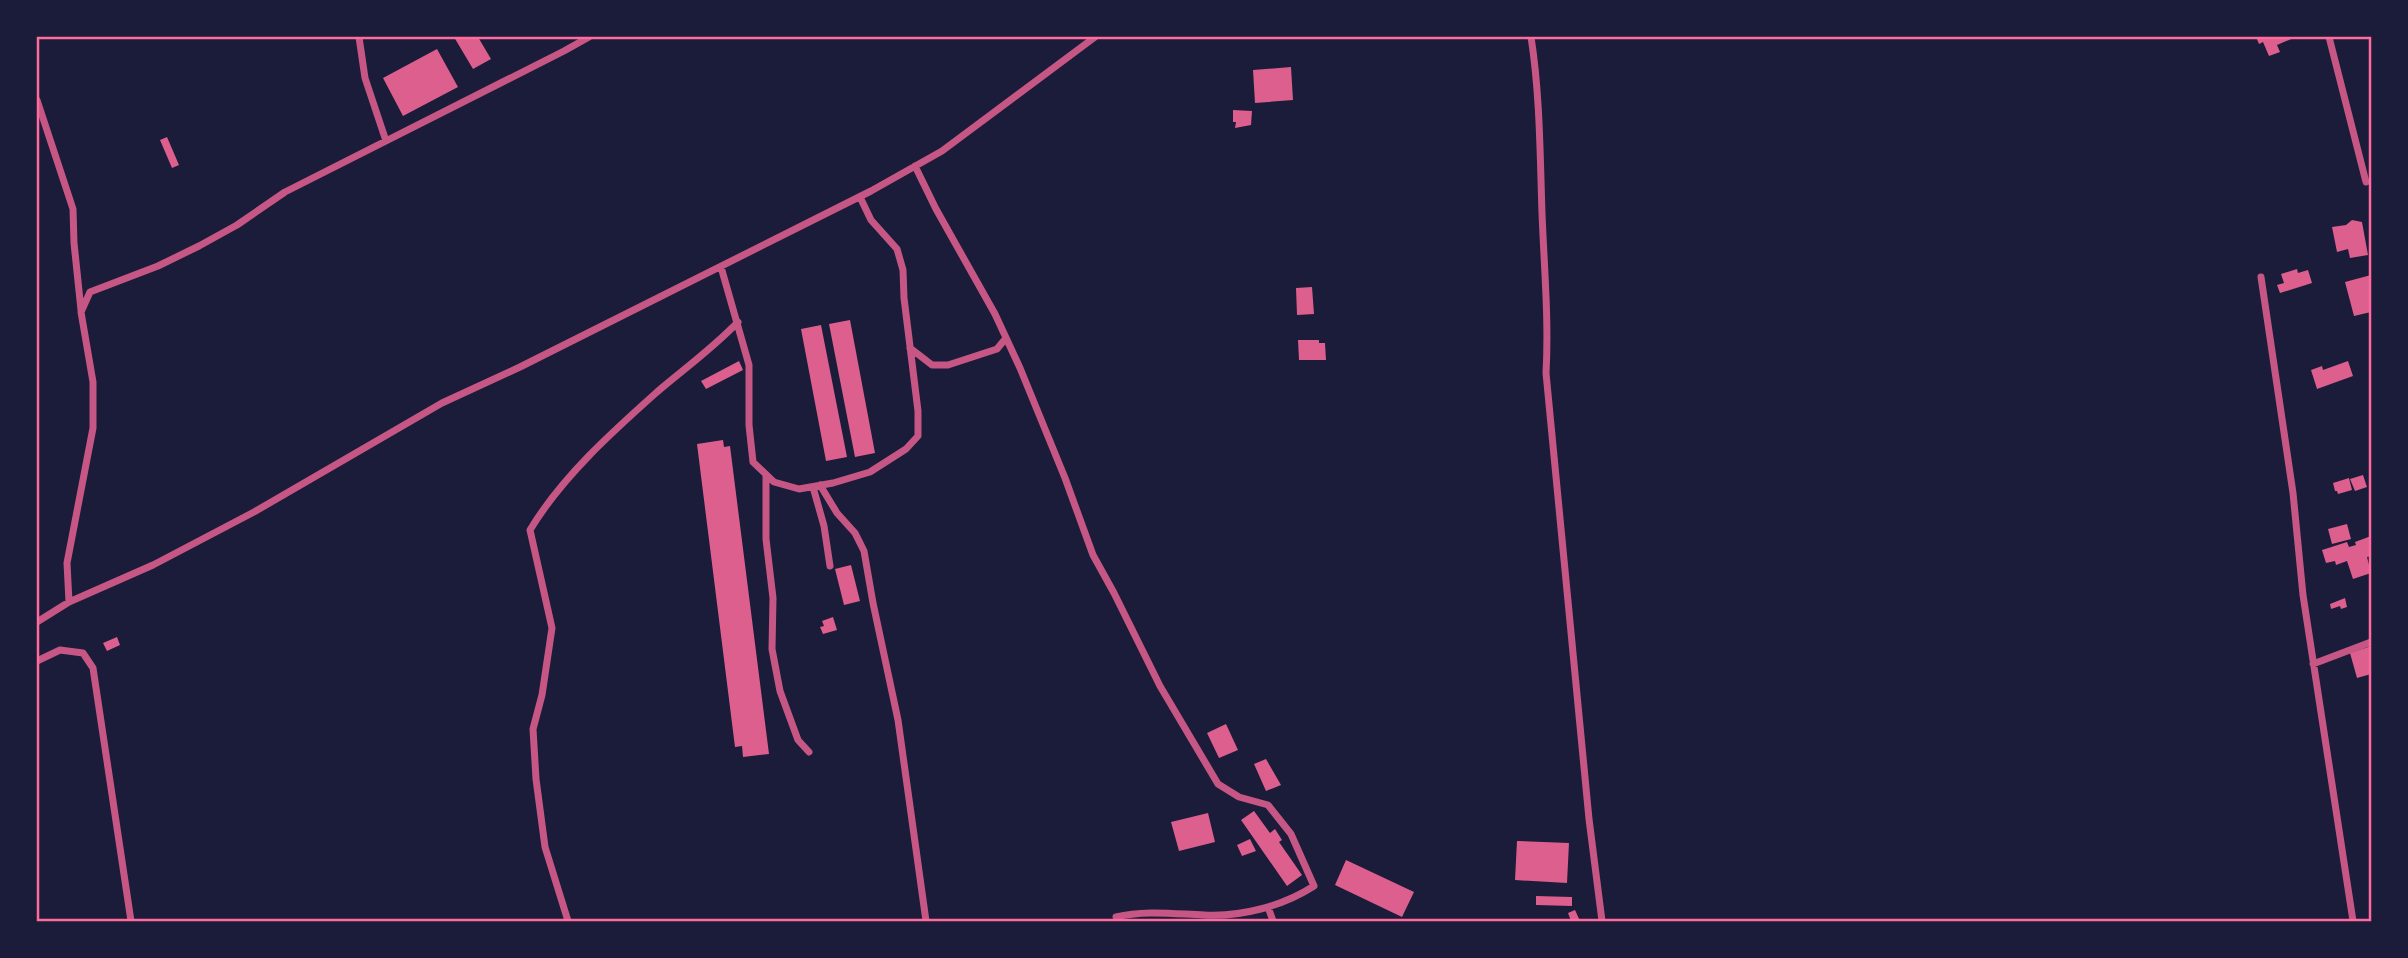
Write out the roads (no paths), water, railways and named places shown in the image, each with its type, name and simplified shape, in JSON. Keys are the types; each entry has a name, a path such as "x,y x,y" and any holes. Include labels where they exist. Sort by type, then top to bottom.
{"street":[{"path":"359,37 365,78 386,141"},
{"path":"81,312 90,292 159,266 199,246 237,225 285,192 589,37"},
{"path":"37,622 69,603 153,565 243,518 442,403 520,367 860,197 972,130 1094,37"},
{"path":"1531,37 1541,176 1548,342 1546,373 1588,819 1602,921"},
{"path":"2329,37 2366,182"},
{"path":"37,100 73,209 81,312 93,382 93,428 68,564 69,603"},
{"path":"915,166 1006,338 1060,466 1093,555 1160,686 1217,784 1239,797 1268,805 1291,834 1314,886 1268,907 1208,916 1133,913 1116,917"},
{"path":"721,267 749,365 749,425 753,462 774,482 799,489 870,472 906,449 918,436 918,411 903,270 897,249 872,220 860,197"},
{"path":"2261,277 2293,493 2303,595 2353,921"},
{"path":"79,279 90,292"},
{"path":"568,921 545,847 536,779 533,729 542,695 552,628 530,530 545,505 604,441 658,391 717,344 738,322"},
{"path":"910,348 932,365 948,365 997,349 1006,338"},
{"path":"766,475 766,539 773,598 772,649 780,691 798,740 809,752"},
{"path":"817,486 830,566"},
{"path":"817,486 855,533 864,551 898,720 926,921"},
{"path":"2314,664 2371,642"},
{"path":"37,662 60,650 83,653 93,668 131,921"},
{"path":"1268,907 1273,921"}]}
